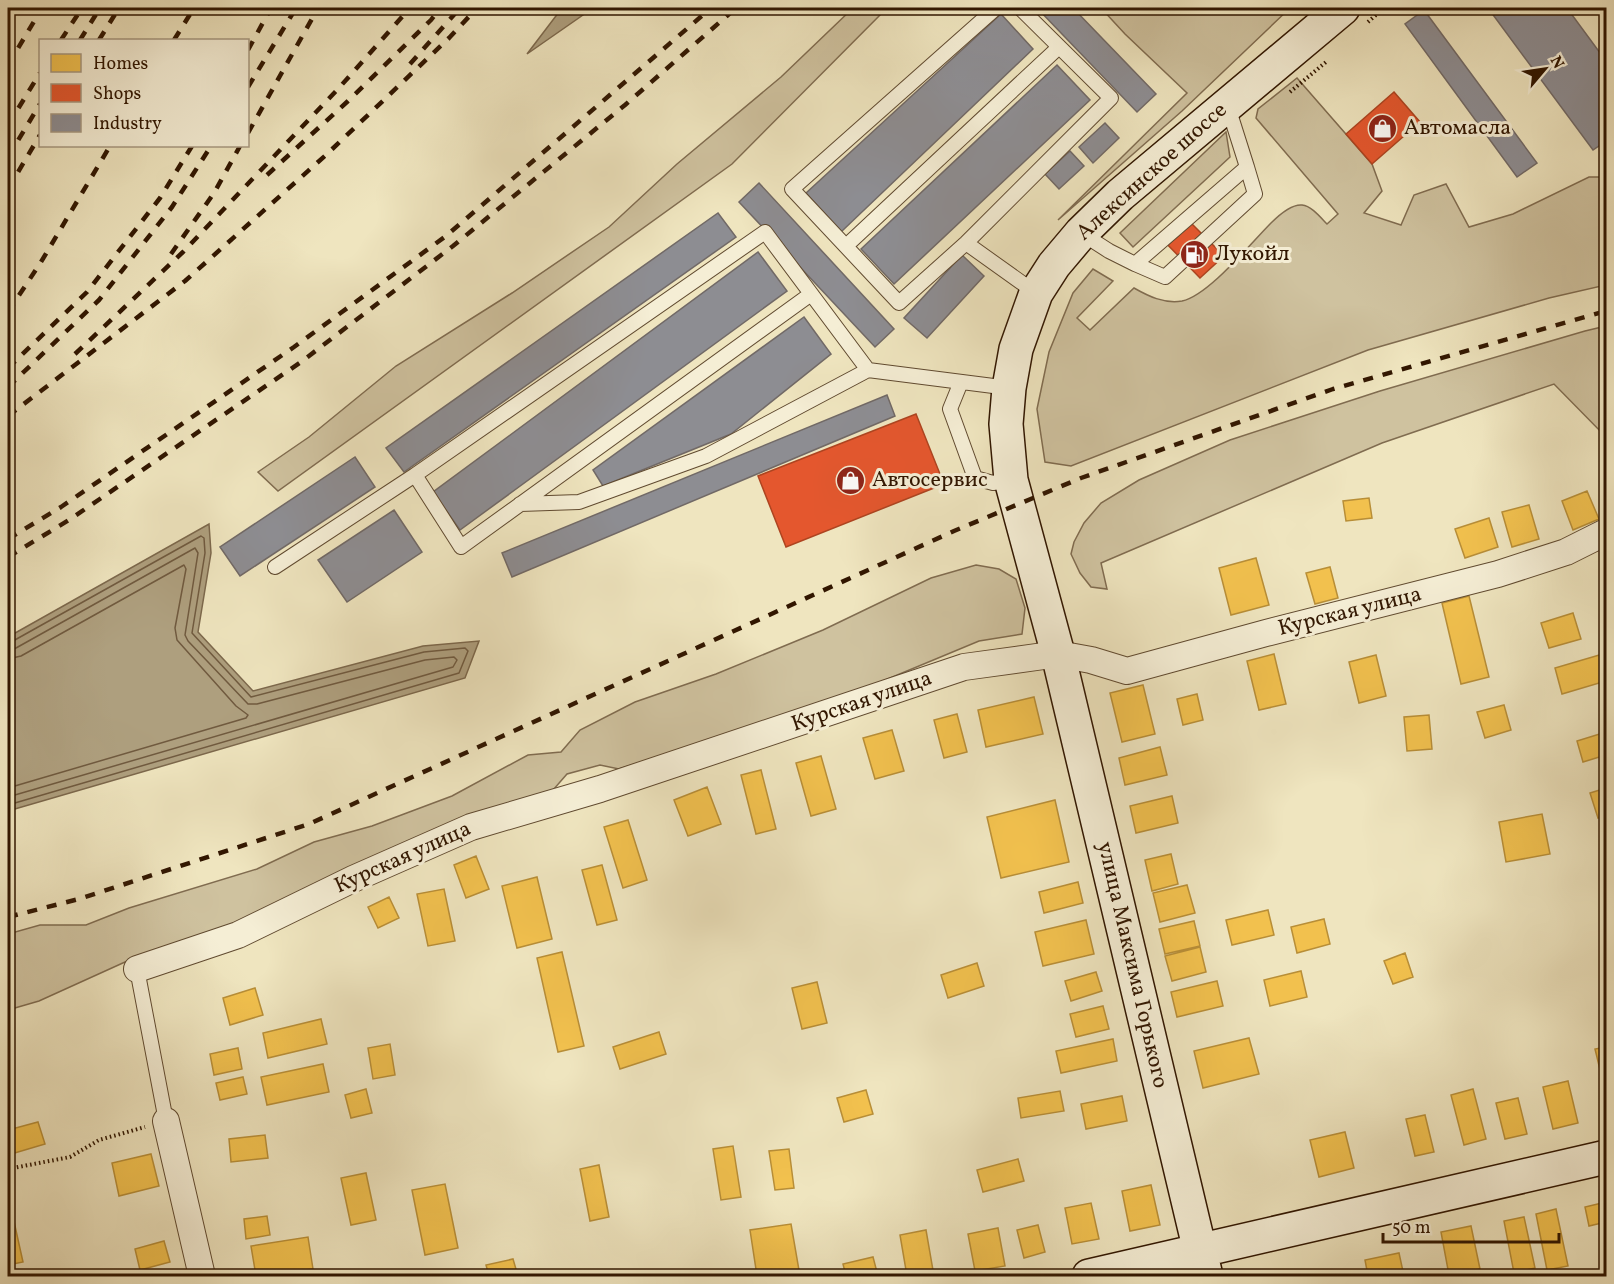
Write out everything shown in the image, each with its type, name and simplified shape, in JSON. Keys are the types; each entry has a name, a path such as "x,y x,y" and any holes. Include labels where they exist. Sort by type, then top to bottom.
{"main road":[{"name":"Алексинское шоссе","path":"1058,654 1011,480 1006,424 1016,349 1036,293 1054,265 1081,233 1120,195 1343,8"},
{"name":"улица Максима Горького","path":"1058,654 1203,1263"},
{"path":"1089,1276 1203,1263 1606,1157"}],"street":[{"name":"Курская улица","path":"137,969 238,935 353,879 471,827 600,789 964,667 1058,654 1091,660 1127,671 1498,574 1566,552 1606,532"},
{"path":"166,1121 202,1276"}],"lane":[{"path":"996,8 792,189 899,303 966,243 1111,98 1020,8"},
{"path":"846,246 1059,47"},
{"path":"1081,233 1109,251 1166,277 1255,194 1228,105"},
{"path":"1135,264 1247,167"},
{"path":"275,567 415,475 765,232 868,370"},
{"path":"966,243 1036,293"},
{"path":"415,475 461,547 811,294"},
{"path":"520,504 579,502 706,456 868,370 1009,388"},
{"path":"961,382 950,409 975,478 993,483 1011,480"},
{"path":"137,969 166,1121"}],"path":[{"path":"8,1169 69,1157 99,1140 166,1121"}],"shaded area":[{"path":"853,8 887,8 732,164 278,491 258,472 309,437 396,366 512,293 609,227 677,164 781,77"},
{"path":"1101,8 1290,8 1182,111 1058,220 1187,93"},
{"path":"1297,78 1372,164 1382,191 1364,213 1401,225 1414,195 1446,184 1469,227 1513,214 1589,177 1606,177 1606,285 1549,298 1368,350 1071,466 1045,462 1037,409 1049,352 1073,293 1093,269 1113,281 1077,318 1090,330 1134,288 1169,301 1182,301 1204,290 1289,208 1298,205 1306,206 1327,224 1338,214 1256,118 1258,109"},
{"path":"1226,132 1230,157 1133,247 1120,233"},
{"path":"1606,326 1606,437 1554,384 1382,443 1101,563 1107,589 1091,587 1080,573 1071,554 1074,542 1084,523 1101,503 1139,480 1230,440 1380,391"},
{"path":"976,565 999,569 1016,579 1025,608 1022,634 979,641 842,698 619,769 600,765 567,774 547,797 235,929 125,962 39,1001 8,1010 8,934 40,925 86,925 129,908 257,869 314,842 372,826 452,796 528,755 561,752 580,730 635,702 716,674 823,630 931,578"}],"water":[{"path":"562,8 593,8 527,54"},
{"path":"209,524 211,553 198,632 253,691 423,646 479,641 465,678 8,811 8,637"}],"building: Homes":[{"path":"1587,491 1599,519 1573,530 1562,501"},
{"path":"1369,498 1372,518 1346,521 1343,501"},
{"path":"1529,505 1539,539 1512,547 1502,512"},
{"path":"1489,518 1498,547 1465,558 1455,529"},
{"path":"1256,558 1269,605 1231,615 1219,568"},
{"path":"1330,567 1338,598 1315,604 1306,573"},
{"path":"1469,596 1489,677 1461,684 1442,603"},
{"path":"1573,613 1581,639 1549,648 1541,623"},
{"path":"1606,653 1606,681 1562,694 1555,668"},
{"path":"1274,654 1286,704 1259,710 1247,661"},
{"path":"1376,655 1386,696 1359,703 1349,662"},
{"path":"1143,685 1155,734 1122,742 1110,693"},
{"path":"1197,694 1203,720 1183,725 1177,699"},
{"path":"1034,697 1043,734 986,747 978,710"},
{"path":"1504,705 1511,730 1485,738 1477,712"},
{"path":"957,714 967,752 944,758 934,720"},
{"path":"1429,715 1432,749 1407,751 1404,717"},
{"path":"892,730 904,771 875,779 863,738"},
{"path":"1606,732 1606,755 1583,762 1577,741"},
{"path":"1160,747 1167,775 1125,785 1119,758"},
{"path":"821,756 836,809 811,816 796,763"},
{"path":"761,770 776,829 756,834 741,775"},
{"path":"707,787 721,824 688,836 674,800"},
{"path":"1606,788 1606,816 1598,818 1590,793"},
{"path":"1172,796 1178,823 1136,833 1130,806"},
{"path":"1055,800 1069,862 1001,878 987,817"},
{"path":"1542,814 1550,854 1506,862 1499,822"},
{"path":"628,820 647,880 623,888 604,827"},
{"path":"1171,854 1178,884 1152,891 1145,860"},
{"path":"476,856 489,889 466,898 454,865"},
{"path":"602,865 617,920 597,925 582,870"},
{"path":"537,877 552,939 517,948 502,886"},
{"path":"1078,882 1083,903 1044,913 1039,892"},
{"path":"1187,885 1195,913 1160,922 1153,893"},
{"path":"444,889 455,941 428,946 417,894"},
{"path":"389,897 399,918 378,928 368,907"},
{"path":"1268,910 1274,935 1232,945 1226,920"},
{"path":"1324,919 1330,944 1297,953 1291,927"},
{"path":"1086,920 1094,954 1043,966 1035,932"},
{"path":"1194,921 1200,946 1165,954 1159,929"},
{"path":"1200,947 1206,972 1172,981 1165,956"},
{"path":"562,952 584,1046 558,1052 537,958"},
{"path":"1405,953 1413,977 1393,984 1384,961"},
{"path":"977,963 984,986 948,998 941,975"},
{"path":"1301,971 1307,997 1270,1006 1264,980"},
{"path":"1096,972 1102,991 1071,1001 1065,981"},
{"path":"1217,981 1223,1006 1177,1017 1171,992"},
{"path":"817,982 827,1023 802,1029 792,988"},
{"path":"255,988 263,1015 230,1025 223,998"},
{"path":"1103,1006 1109,1029 1076,1037 1070,1014"},
{"path":"321,1019 327,1044 268,1058 263,1033"},
{"path":"659,1032 666,1054 620,1069 613,1047"},
{"path":"1249,1038 1259,1074 1203,1088 1194,1051"},
{"path":"1113,1039 1117,1061 1061,1073 1056,1051"},
{"path":"390,1044 395,1075 373,1079 368,1048"},
{"path":"1606,1047 1606,1094 1595,1049"},
{"path":"238,1048 242,1069 214,1075 210,1054"},
{"path":"323,1064 329,1092 267,1105 261,1077"},
{"path":"243,1077 247,1094 220,1100 216,1083"},
{"path":"1568,1081 1578,1123 1553,1129 1543,1087"},
{"path":"366,1089 372,1113 351,1118 345,1095"},
{"path":"1473,1089 1486,1139 1464,1145 1451,1095"},
{"path":"866,1090 873,1114 844,1122 837,1098"},
{"path":"1060,1091 1064,1111 1021,1118 1018,1098"},
{"path":"1122,1096 1127,1121 1086,1129 1081,1104"},
{"path":"1518,1098 1527,1134 1505,1139 1496,1103"},
{"path":"1425,1115 1434,1152 1415,1156 1406,1119"},
{"path":"38,1122 45,1144 8,1155 8,1130"},
{"path":"1345,1132 1354,1168 1319,1177 1310,1140"},
{"path":"265,1135 268,1158 231,1162 229,1139"},
{"path":"733,1146 741,1197 721,1200 713,1149"},
{"path":"789,1149 794,1188 775,1190 769,1151"},
{"path":"151,1154 159,1186 119,1196 112,1163"},
{"path":"1018,1159 1024,1181 983,1192 977,1170"},
{"path":"599,1165 609,1217 590,1221 580,1169"},
{"path":"366,1173 376,1220 351,1225 341,1178"},
{"path":"445,1184 458,1248 425,1255 412,1190"},
{"path":"1151,1185 1160,1225 1130,1231 1122,1191"},
{"path":"1606,1202 1606,1222 1589,1226 1585,1207"},
{"path":"1091,1203 1099,1239 1072,1244 1065,1208"},
{"path":"1556,1209 1568,1266 1547,1270 1536,1214"},
{"path":"267,1216 270,1235 246,1239 244,1219"},
{"path":"13,1217 23,1262 8,1265 8,1219"},
{"path":"1524,1217 1535,1268 1514,1273 1504,1221"},
{"path":"791,1224 800,1276 757,1276 750,1230"},
{"path":"1038,1225 1045,1252 1024,1258 1017,1230"},
{"path":"1471,1226 1480,1269 1449,1275 1441,1232"},
{"path":"998,1228 1005,1266 975,1271 968,1234"},
{"path":"926,1230 934,1276 907,1276 900,1235"},
{"path":"308,1237 313,1269 256,1276 251,1246"},
{"path":"164,1241 170,1262 140,1270 135,1249"},
{"path":"1399,1253 1404,1276 1368,1276 1365,1260"},
{"path":"873,1257 878,1276 846,1276 843,1264"},
{"path":"513,1259 518,1276 489,1276 486,1265"},
{"path":"180,1271 181,1276 151,1276"}],"building: Shops":[{"name":"Автомасла","path":"1394,92 1420,122 1372,164 1346,134"},
{"path":"1185,217 1224,256 1200,278 1161,238"},
{"name":"Автосервис","path":"916,414 944,484 786,547 758,476"}],"building: Industry":[{"path":"1037,8 1073,8 1156,94 1137,112"},
{"path":"1488,8 1567,8 1606,61 1606,141 1593,150"},
{"path":"1424,10 1537,163 1517,177 1405,24"},
{"path":"1001,14 1033,49 841,232 806,193"},
{"path":"1057,65 1090,100 894,284 861,249"},
{"path":"1105,123 1119,138 1093,163 1079,147"},
{"path":"1070,151 1084,166 1059,189 1045,174"},
{"path":"759,183 894,329 875,347 739,202"},
{"path":"718,213 736,237 404,472 386,448"},
{"path":"758,252 787,291 460,530 433,492"},
{"path":"962,255 984,276 927,338 904,318"},
{"path":"804,317 831,354 731,434 603,486 593,470"},
{"path":"887,395 895,416 512,577 502,553"},
{"path":"355,457 375,487 240,576 220,547"},
{"path":"394,510 422,552 347,602 318,560"}],"railway":[{"path":"8,28 20,8"},
{"path":"8,65 42,8"},
{"path":"62,39 82,8"},
{"path":"81,39 100,8"},
{"path":"100,39 119,8"},
{"path":"175,39 194,8"},
{"path":"249,48 271,8"},
{"path":"249,85 296,8"},
{"path":"249,131 318,8"},
{"path":"75,354 183,252 338,89 410,8"},
{"path":"267,175 348,101 431,20 440,8"},
{"path":"410,64 460,8"},
{"path":"8,416 185,281 327,154 449,38 477,8"},
{"path":"8,539 61,507 294,347 446,236 711,8"},
{"path":"8,557 69,520 301,362 453,246 625,105 736,8"},
{"path":"8,125 39,75"},
{"path":"8,157 39,106"},
{"path":"8,189 39,137"},
{"path":"8,312 41,262 109,147"},
{"path":"8,368 87,292 160,198 191,147"},
{"path":"8,387 99,300 172,207 210,147"},
{"path":"171,254 214,193 239,147"},
{"path":"8,917 79,899 309,824 954,531 1081,478 1333,389 1606,311"}],"place":[{"name":"Автомасла","path":"1383,128"},
{"name":"Лукойл","path":"1194,254"},
{"name":"Автосервис","path":"851,480"}]}
